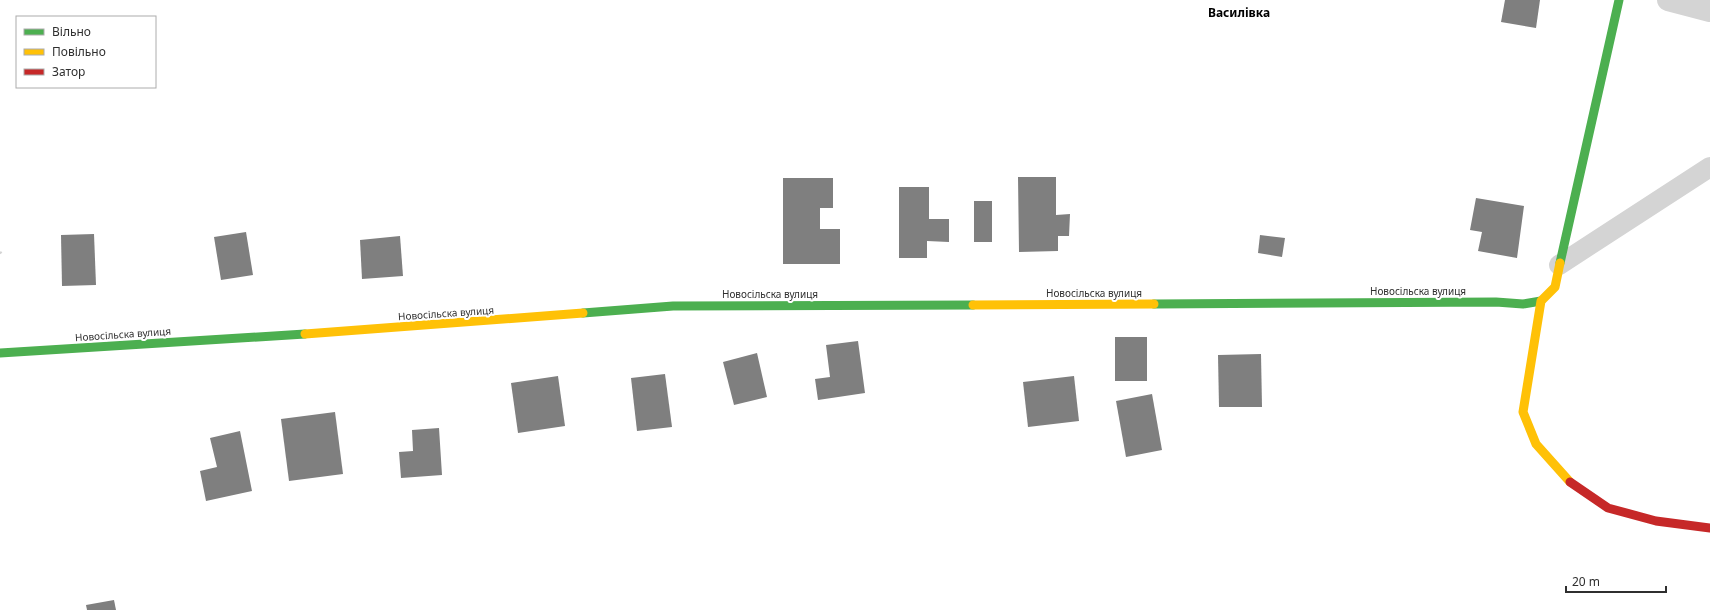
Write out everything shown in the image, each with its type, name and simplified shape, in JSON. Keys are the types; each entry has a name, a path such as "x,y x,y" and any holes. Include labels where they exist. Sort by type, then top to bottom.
{"street":[{"path":"1619,0 1555,287 1541,301 1523,412 1536,444 1570,482 1608,508 1656,521 1710,528"},
{"path":"1668,0 1710,11"},
{"name":"Новосільска вулиця","path":"0,353 403,327 673,306 1488,302 1523,304 1541,301"}],"lane":[{"path":"1559,265 1710,167"}],"building":[{"path":"1505,0 1540,0 1536,28 1501,22"},
{"path":"1018,177 1056,177 1056,215 1070,214 1069,236 1058,236 1058,251 1019,252"},
{"path":"783,178 833,178 833,208 820,208 820,229 840,229 840,264 783,264"},
{"path":"899,187 929,187 929,219 949,219 949,242 927,241 927,258 899,258"},
{"path":"1476,198 1524,206 1517,258 1478,251 1482,232 1470,230"},
{"path":"974,201 992,201 992,242 974,242"},
{"path":"246,232 253,275 221,280 214,237"},
{"path":"94,234 96,285 62,286 61,235"},
{"path":"1260,235 1285,238 1282,257 1258,253"},
{"path":"400,236 403,276 362,279 360,240"},
{"path":"1115,337 1147,337 1147,381 1115,381"},
{"path":"858,341 865,393 818,400 815,379 830,377 826,345"},
{"path":"757,353 767,397 734,405 723,362"},
{"path":"1261,354 1262,407 1219,407 1218,355"},
{"path":"665,374 672,427 637,431 631,378"},
{"path":"558,376 565,426 518,433 511,383"},
{"path":"1074,376 1079,421 1028,427 1023,382"},
{"path":"1152,394 1162,450 1126,457 1116,401"},
{"path":"335,412 343,474 289,481 281,419"},
{"path":"439,428 442,475 401,478 399,452 413,451 412,430"},
{"path":"240,431 252,491 206,501 200,471 217,467 210,438"},
{"path":"114,600 116,610 87,610 86,605"}],"traffic: fast":[{"path":"1560,263 1619,0"},
{"path":"1154,304 1496,302 1523,304 1541,301"},
{"path":"583,313 673,306 973,305"},
{"path":"0,353 305,334"}],"traffic: slow":[{"path":"1560,263 1555,287 1541,301 1523,412 1536,444 1570,482"},
{"path":"973,305 1154,304"},
{"path":"305,334 583,313"}],"traffic: jam":[{"path":"1570,482 1608,508 1656,521 1710,528"}],"district":[{"name":"Василівка","path":"1239,12"}]}
